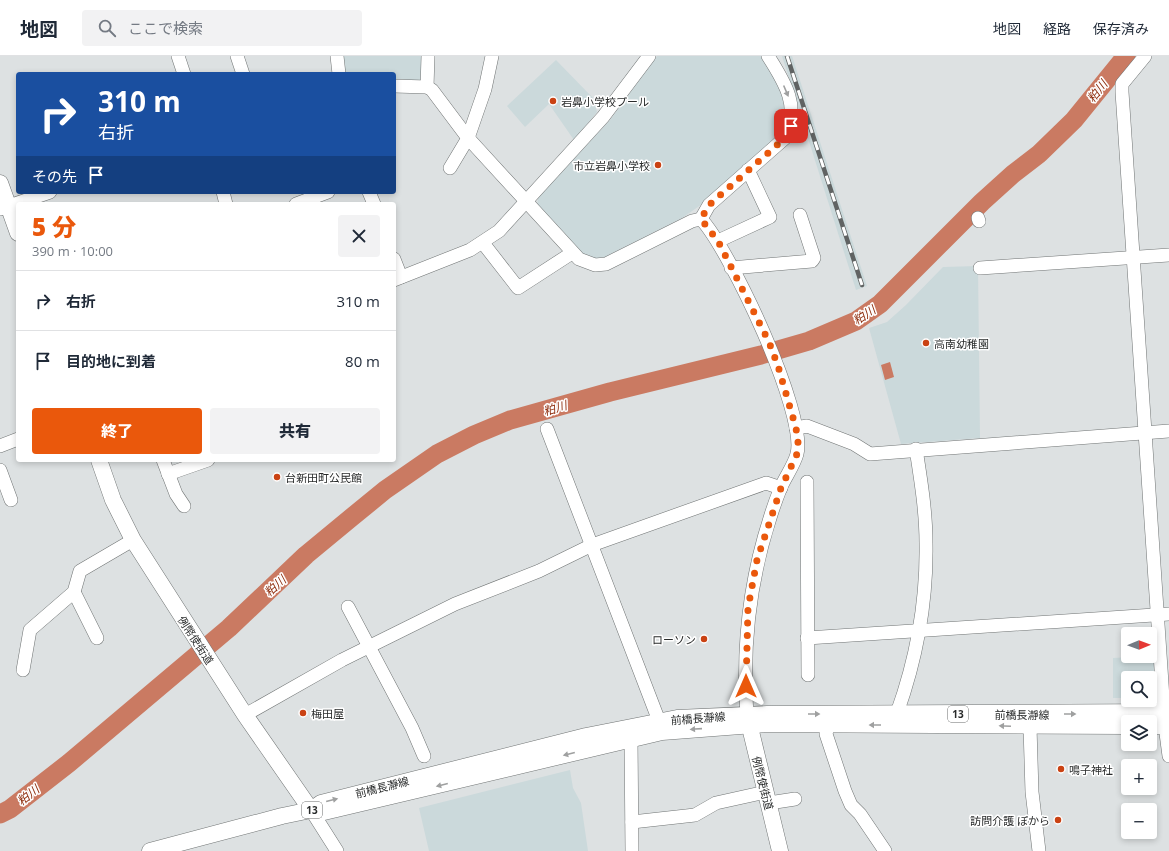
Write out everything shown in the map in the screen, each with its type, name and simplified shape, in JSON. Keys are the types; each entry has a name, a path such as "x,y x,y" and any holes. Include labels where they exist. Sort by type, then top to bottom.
{"main road":[{"path":"0,183 4,208 16,230"},
{"name":"例幣使街道","path":"100,462 113,500 133,540 245,715 311,810"},
{"name":"前橋長瀞線","path":"150,851 282,816 311,810 324,812 340,809 631,738 662,732 748,720 897,714 1163,721"},
{"name":"前橋長瀞線","path":"311,810 321,803 431,774 586,736 677,718 748,720 828,725 1030,727 1121,726"},
{"name":"例幣使街道","path":"748,720 780,851"}],"street":[{"path":"178,56 183,72"},
{"path":"237,56 242,72"},
{"path":"337,56 339,72"},
{"path":"427,87 428,56"},
{"path":"450,168 468,138 485,89 492,56"},
{"path":"701,219 709,205 785,138 791,126 793,109 776,67 768,56"},
{"path":"1145,56 1122,84 1122,92 1145,433 1163,614 1163,721 1169,756"},
{"path":"397,279 454,257 483,243 499,231 603,117 647,57"},
{"path":"396,86 427,87 432,90 468,138 579,259 595,265 606,264 692,220 701,219"},
{"path":"718,241 770,217 748,170"},
{"path":"21,202 44,194"},
{"path":"301,202 323,194"},
{"path":"4,208 16,204"},
{"path":"731,268 812,261 814,258 800,215"},
{"path":"701,219 718,241 769,342 796,428 797,454 781,488 757,560 748,608 746,647 748,720"},
{"path":"483,243 518,288 572,252"},
{"path":"980,268 1169,255"},
{"path":"796,428 807,426 854,444 870,454 916,449 1169,431"},
{"path":"547,429 659,721"},
{"path":"0,446 16,440"},
{"path":"897,714 912,665 919,630 926,572 926,543 922,490 916,449"},
{"path":"164,462 176,494 184,506"},
{"path":"168,474 202,462"},
{"path":"0,470 10,500"},
{"path":"807,482 808,675"},
{"path":"245,715 368,647 455,604 539,570 592,545 766,483 781,488"},
{"path":"24,670 30,630 74,592 80,571 133,540"},
{"path":"74,592 97,638"},
{"path":"348,607 412,728 424,756"},
{"path":"807,638 919,630 989,627 1163,614"},
{"path":"828,725 826,734 851,805 860,814 885,851"},
{"path":"1030,727 1032,792 1039,851"},
{"path":"631,738 632,851"},
{"path":"632,822 695,815 716,803 767,798 795,799"},
{"path":"311,810 337,851"}],"shaded area":[{"path":"340,56 423,56 422,81 396,82 396,72 342,72"},
{"name":"市立岩鼻小学校","path":"657,56 762,56 772,72 787,104 789,119 778,137 718,193 682,218 605,257 590,259 583,256 537,207 538,198 610,120"},
{"path":"782,56 792,56 867,286 856,290"},
{"name":"岩鼻小学校プール","path":"556,60 593,98 597,112 574,140 549,104 525,127 507,106"},
{"name":"高南幼稚園","path":"978,266 980,438 901,444 869,328 887,322 943,267"},
{"path":"890,362 894,377 885,380 881,365"},
{"path":"1158,654 1160,697 1157,697 1157,671 1121,671 1121,698 1113,698 1113,658 1121,658 1121,663 1157,663"},
{"path":"570,770 573,788 581,803 588,851 429,851 419,808"}],"waterway":[{"name":"粕川","path":"0,814 10,809 69,763 229,628 306,555 352,517 385,490 437,454 474,435 510,420 610,392 761,355 809,341 856,321 880,304 982,202 1013,174 1039,154 1074,120 1126,56"}],"railway":[{"path":"787,56 862,285"}],"place":[{"name":"岩鼻小学校プール","path":"553,101"},
{"name":"市立岩鼻小学校","path":"658,165"},
{"name":"高南幼稚園","path":"926,343"},
{"name":"台新田町公民館","path":"277,477"},
{"name":"ローソン","path":"704,639"},
{"name":"梅田屋","path":"303,713"},
{"name":"鳴子神社","path":"1061,769"},
{"name":"訪問介護 ぽから","path":"1058,820"}],"route":[{"path":"746,686 748,608 757,560 770,517 781,488 797,454 798,442 796,428 778,366 769,342 718,241 701,219 709,205 785,138 791,126"}]}
